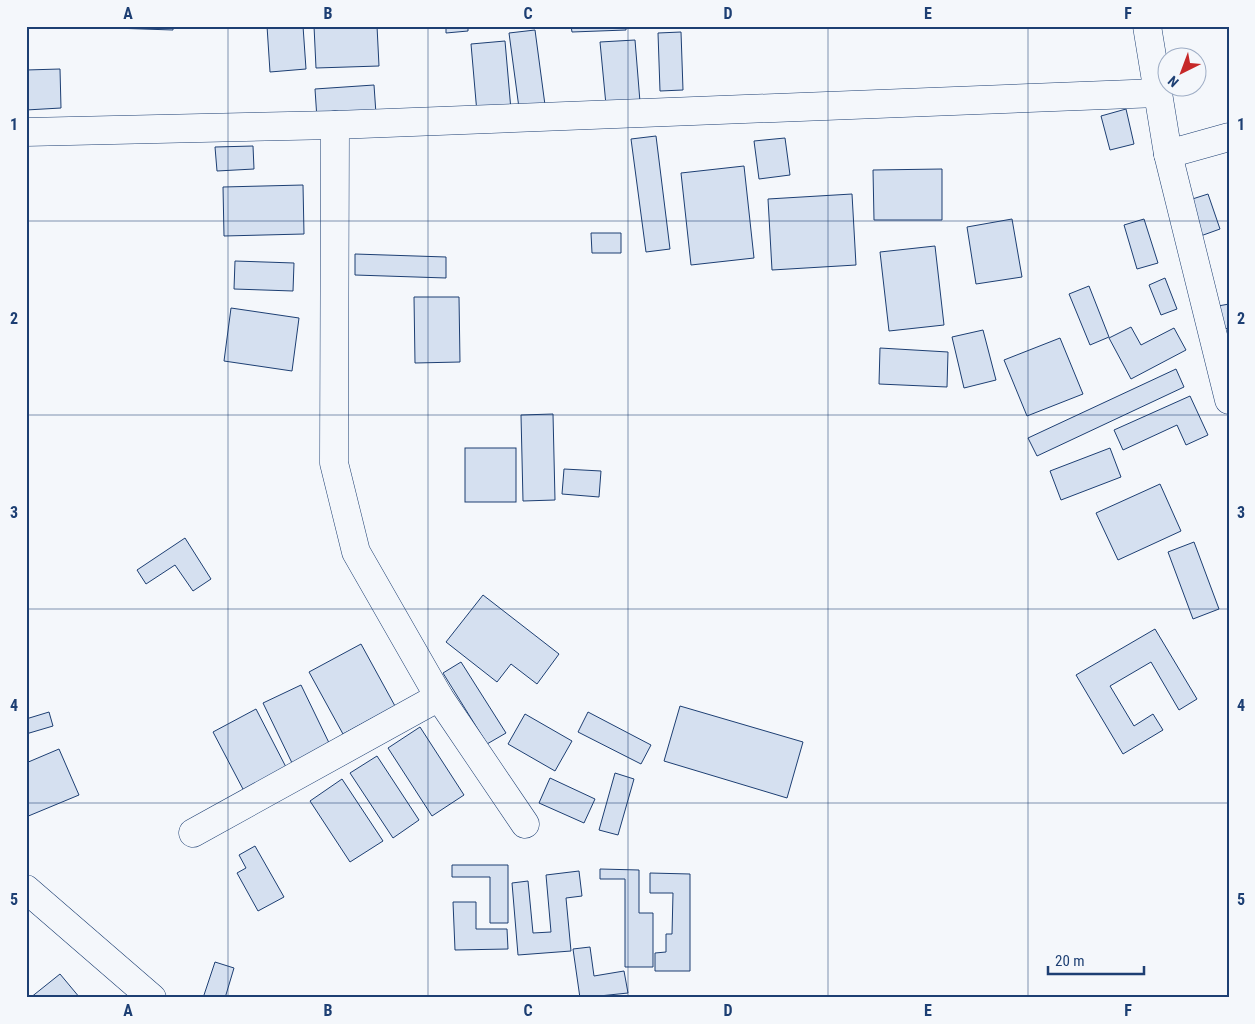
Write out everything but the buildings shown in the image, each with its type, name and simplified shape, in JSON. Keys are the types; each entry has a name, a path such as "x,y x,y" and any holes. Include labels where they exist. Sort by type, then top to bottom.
{"street":[{"path":"26,132 335,125 1158,93 1147,26"},
{"path":"1159,98 1168,154 1229,400"},
{"path":"335,125 334,463 356,552 439,697 525,824"},
{"path":"1168,154 1229,137"},
{"path":"193,833 439,697"},
{"path":"26,889 152,998"}]}
